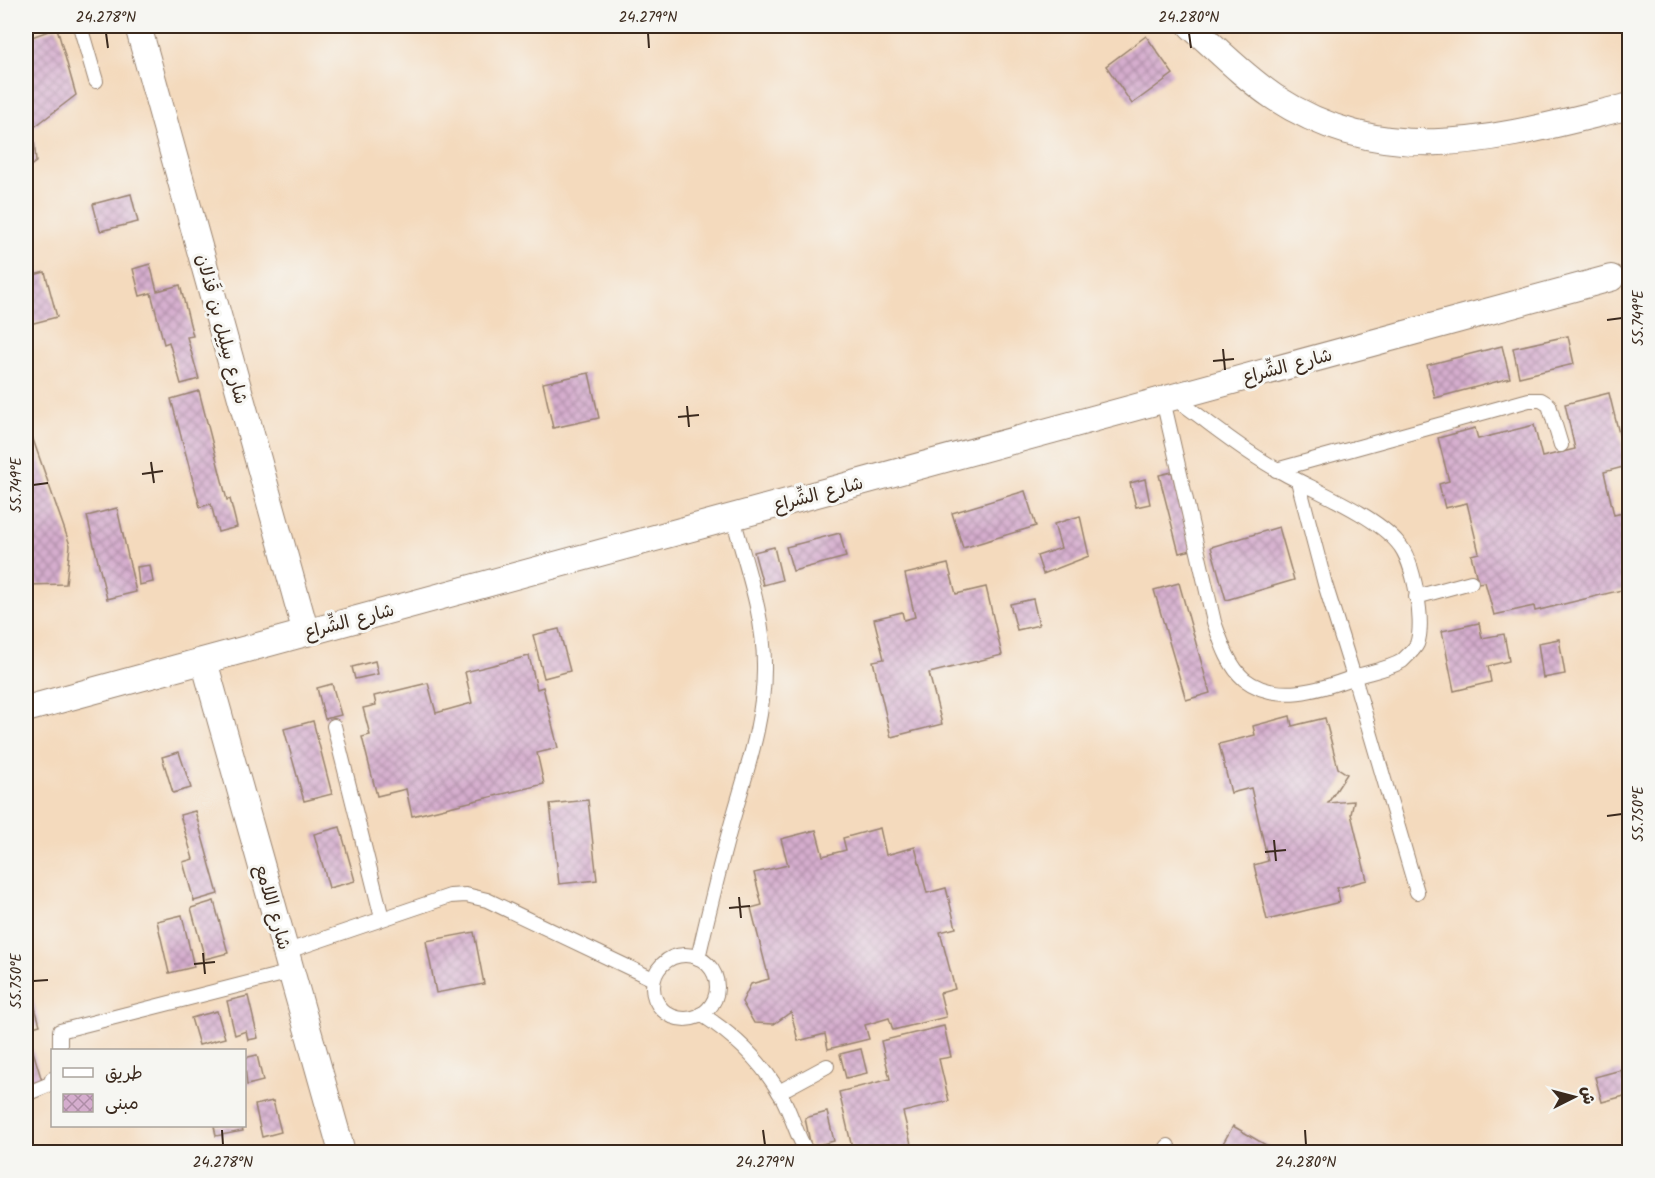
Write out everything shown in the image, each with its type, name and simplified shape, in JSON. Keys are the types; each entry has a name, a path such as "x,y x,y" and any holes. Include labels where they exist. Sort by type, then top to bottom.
{"street":[{"name":"شارع سِلِيل بن قَذلان","path":"138,26 306,633"},
{"path":"1191,26 1249,79 1276,98 1333,125 1396,141 1428,143 1493,138 1629,106"},
{"name":"شارع الشِّراع","path":"26,709 1611,278"},
{"name":"شارع اللامع","path":"204,661 342,1152"}],"lane":[{"path":"80,26 96,81"},
{"path":"1168,398 1276,470 1373,523 1399,543 1412,572 1420,627 1417,646 1401,661 1308,691 1273,694 1244,678 1226,654 1214,622 1168,398"},
{"path":"1276,470 1529,400 1541,400 1549,405 1561,444"},
{"path":"1298,481 1325,584 1417,892"},
{"path":"698,958 730,828 753,754 762,713 764,664 761,628 733,517"},
{"path":"1416,597 1471,582"},
{"path":"333,726 382,918"},
{"path":"60,1049 60,1031 288,962 334,937 382,918 428,902 466,895 487,900 653,979"},
{"path":"684,955 698,958 710,968 717,987 715,998 701,1014 681,1019 662,1010 655,1000 653,979 664,962 674,957 684,955"},
{"path":"701,1014 723,1028 759,1063 779,1092 807,1152"},
{"path":"779,1092 827,1066"},
{"path":"26,1094 50,1084 51,1081"}],"building":[{"path":"57,28 76,95 33,128 36,162 26,169 26,39"},
{"path":"1146,36 1173,74 1132,104 1106,66"},
{"path":"131,194 138,222 100,231 93,204"},
{"path":"150,264 157,291 180,285 193,336 187,337 199,379 181,384 169,342 164,344 151,293 140,296 133,269"},
{"path":"45,272 57,317 26,325 26,277"},
{"path":"1568,336 1574,364 1519,377 1513,348"},
{"path":"1502,346 1510,378 1435,398 1427,365"},
{"path":"589,373 599,418 553,428 543,383"},
{"path":"199,391 227,500 230,499 237,527 218,532 211,504 200,507 171,399"},
{"path":"1609,393 1627,466 1604,472 1614,515 1627,512 1630,523 1630,588 1535,611 1534,606 1494,615 1485,582 1478,583 1471,555 1479,553 1467,503 1445,508 1439,484 1449,481 1438,438 1475,428 1478,439 1534,425 1542,457 1575,449 1565,404"},
{"path":"29,428 70,545 66,584 26,585 26,429"},
{"path":"1172,472 1192,550 1179,553 1159,475"},
{"path":"1145,479 1150,504 1136,507 1130,483"},
{"path":"1025,491 1036,526 963,548 952,513"},
{"path":"117,508 136,592 107,599 87,516"},
{"path":"1080,516 1089,556 1043,574 1037,556 1061,548 1054,524"},
{"path":"1279,527 1294,580 1226,600 1211,547"},
{"path":"840,533 846,557 793,571 786,547"},
{"path":"774,547 782,580 763,585 754,552"},
{"path":"948,564 956,594 986,587 1002,655 929,673 942,724 891,737 873,661 884,659 874,619 902,612 904,620 915,617 905,574"},
{"path":"150,565 153,582 139,585 137,567"},
{"path":"1179,583 1210,693 1186,700 1154,590"},
{"path":"1033,599 1039,625 1017,630 1010,604"},
{"path":"1479,623 1482,638 1504,634 1509,661 1488,666 1491,682 1454,691 1442,631"},
{"path":"559,629 570,671 544,678 533,635"},
{"path":"1559,639 1565,674 1543,678 1538,643"},
{"path":"529,656 537,689 543,687 558,748 537,753 544,784 412,816 406,789 377,796 362,737 370,735 363,708 376,705 374,696 428,683 436,713 472,703 465,672"},
{"path":"375,661 378,674 355,679 352,667"},
{"path":"332,684 341,715 325,719 317,688"},
{"path":"1290,716 1292,726 1325,718 1338,768 1347,774 1328,803 1354,801 1351,814 1367,880 1337,888 1340,902 1267,920 1254,865 1268,861 1251,788 1231,793 1219,744 1255,735 1253,726"},
{"path":"313,721 332,794 304,801 284,729"},
{"path":"179,752 191,788 173,793 162,757"},
{"path":"588,800 597,880 559,884 550,804"},
{"path":"195,811 218,894 194,901 183,862 193,859 180,815"},
{"path":"340,827 355,881 329,888 314,834"},
{"path":"880,828 886,855 915,847 927,893 946,888 956,928 940,932 955,989 940,993 946,1017 893,1030 889,1018 865,1025 869,1039 828,1049 825,1034 798,1041 791,1012 774,1024 754,1023 742,1002 751,984 769,979 751,908 762,905 754,873 788,865 781,839 816,830 823,856 846,850 843,838"},
{"path":"214,901 228,953 205,959 191,908"},
{"path":"182,915 194,967 169,973 157,921"},
{"path":"474,932 484,984 436,993 426,941"},
{"path":"26,976 40,1025 26,1029"},
{"path":"248,996 258,1038 248,1040 246,1031 235,1035 227,1001"},
{"path":"217,1011 225,1038 199,1045 191,1018"},
{"path":"944,1026 951,1057 939,1059 949,1101 903,1112 913,1152 853,1152 839,1092 890,1079 881,1041"},
{"path":"32,1048 42,1081 26,1085 26,1050"},
{"path":"861,1049 867,1073 846,1078 840,1054"},
{"path":"257,1055 263,1081 247,1085 246,1058"},
{"path":"1621,1070 1628,1095 1602,1102 1595,1077"},
{"path":"273,1101 281,1132 262,1137 255,1105"},
{"path":"827,1112 834,1141 811,1147 805,1118"},
{"path":"1233,1126 1278,1152 1218,1152"},
{"path":"214,1127 242,1127 243,1131 216,1136"}]}
